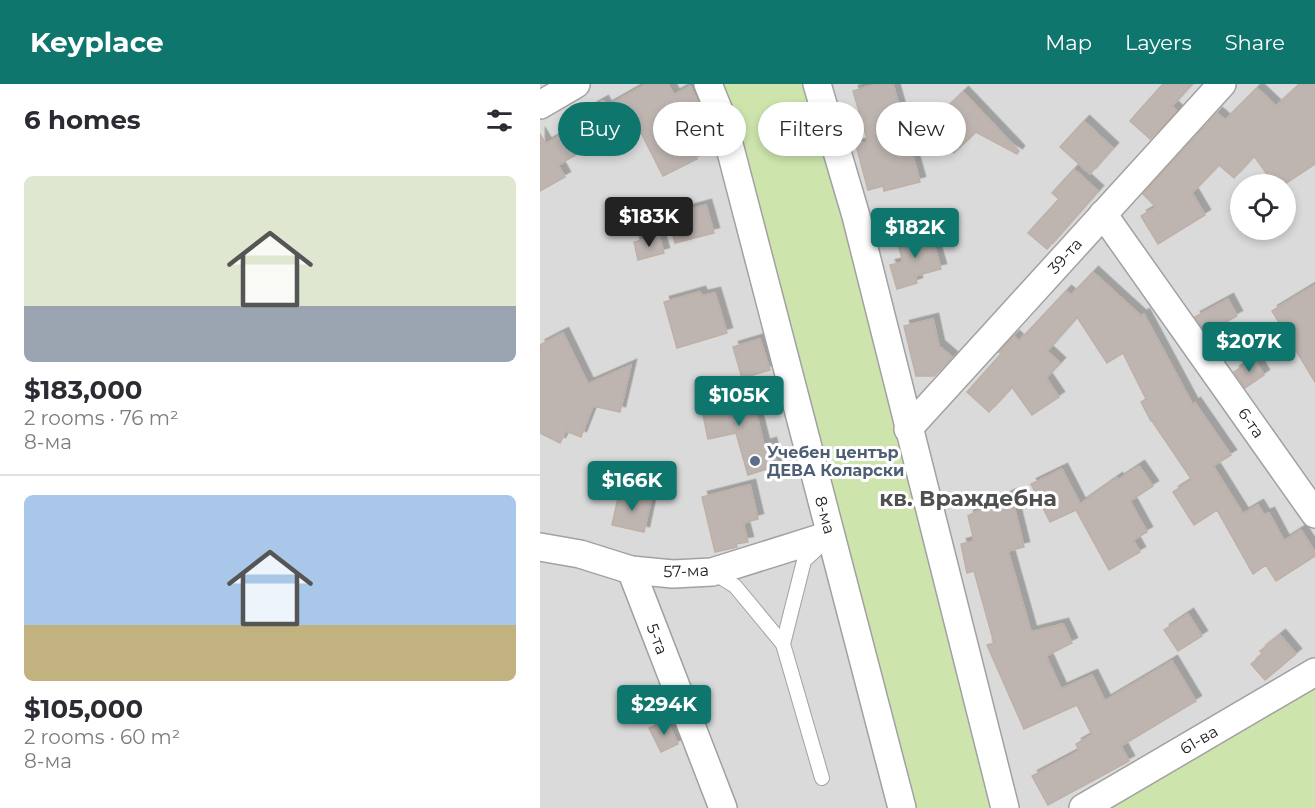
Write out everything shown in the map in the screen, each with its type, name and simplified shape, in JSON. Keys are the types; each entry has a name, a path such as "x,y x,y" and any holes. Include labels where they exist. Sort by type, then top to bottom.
{"street":[{"path":"540,105 576,84"},
{"name":"8-ма","path":"708,84 723,121 902,808"},
{"path":"817,84 856,216 1005,808"},
{"name":"39-та","path":"908,429 1222,84"},
{"name":"6-та","path":"1103,214 1315,514"},
{"name":"57-ма","path":"540,548 580,554 631,570 673,574 712,572 831,535"},
{"name":"5-та","path":"631,570 723,808"},
{"name":"61-ва","path":"1083,808 1313,679"}],"lane":[{"path":"783,644 804,561 831,535"},
{"path":"712,572 735,586 783,644 822,778"}],"shaded area":[{"path":"540,84 1315,84 1315,808 540,808"}],"green space":[{"path":"708,84 817,84 822,102 758,102 758,156 836,156 1005,808 902,808 727,156 746,156 746,102 713,102"},
{"path":"1308,677 1315,689 1315,808 1083,808"}],"building":[{"path":"646,84 668,84 674,95 690,86 698,102 653,102 653,156 695,156 697,159 663,176 641,133 641,102 615,102"},
{"path":"877,84 893,84 898,102 876,102 876,156 913,156 920,182 884,191 883,186 868,190 859,156 864,156 864,143 868,142 864,128 864,102 856,102 853,91"},
{"path":"1163,84 1192,84 1172,106 1177,111 1150,139 1130,121"},
{"path":"1300,84 1315,84 1315,164 1296,177 1296,174 1267,174 1254,156 1238,174 1230,175 1219,165 1192,193 1205,215 1158,244 1141,216 1156,207 1143,194 1217,113 1225,120 1257,88 1276,106"},
{"path":"963,92 1019,151 1017,154 976,132 966,142 966,102 952,102"},
{"path":"1084,121 1113,148 1090,174 1060,147"},
{"path":"540,134 546,144 558,137 558,156 574,156 558,165 565,177 540,191"},
{"path":"1074,169 1098,191 1047,249 1028,233 1059,199 1052,193"},
{"path":"706,205 714,233 675,243 668,215"},
{"path":"930,231 941,269 915,276 917,283 897,289 890,265 903,262 897,240"},
{"path":"659,236 664,253 638,260 634,242"},
{"path":"1093,272 1141,316 1144,314 1193,405 1195,403 1231,455 1213,466 1243,514 1258,505 1264,515 1269,513 1284,541 1301,530 1315,552 1315,556 1276,581 1266,565 1253,574 1217,510 1194,525 1173,492 1192,480 1151,421 1141,402 1146,399 1123,353 1107,363 1077,317 1047,351 1060,363 1046,378 1059,397 1032,415 1012,387 989,412 967,392 1014,336 1019,341 1066,291 1071,295"},
{"path":"1315,285 1315,382 1272,311"},
{"path":"700,292 702,296 715,293 727,333 677,348 664,302"},
{"path":"1228,299 1237,316 1206,333 1195,317"},
{"path":"933,319 939,346 952,357 934,376 916,376 904,326"},
{"path":"563,333 588,384 631,365 620,412 593,406 581,437 566,431 560,443 540,433 540,345"},
{"path":"760,339 770,370 742,378 733,347"},
{"path":"1254,359 1264,375 1245,388 1234,372"},
{"path":"750,388 764,445 771,443 777,466 748,475 736,433 708,439 700,400"},
{"path":"1139,466 1153,486 1130,501 1147,532 1133,540 1140,552 1109,570 1076,510 1050,522 1031,484 1062,469 1080,504 1117,478 1118,480"},
{"path":"750,485 758,519 743,523 748,542 715,552 702,497"},
{"path":"619,493 651,500 644,532 612,525"},
{"path":"1011,494 1024,547 1008,551 1031,632 1063,624 1072,643 1046,656 1061,689 1092,675 1105,701 1172,661 1196,701 1121,746 1129,761 1048,805 1032,776 1079,751 1076,744 1092,735 1077,705 1024,729 987,645 994,643 974,571 967,573 961,544 974,541 968,516"},
{"path":"1188,614 1202,636 1178,651 1164,630"},
{"path":"1280,635 1296,654 1265,680 1251,664 1263,654 1260,651"},
{"path":"666,720 678,744 661,752 649,728"}],"place":[{"name":"Учебен център ДЕВА Коларски","path":"755,461"}],"district":[{"name":"кв. Враждебна","path":"968,498"}]}
